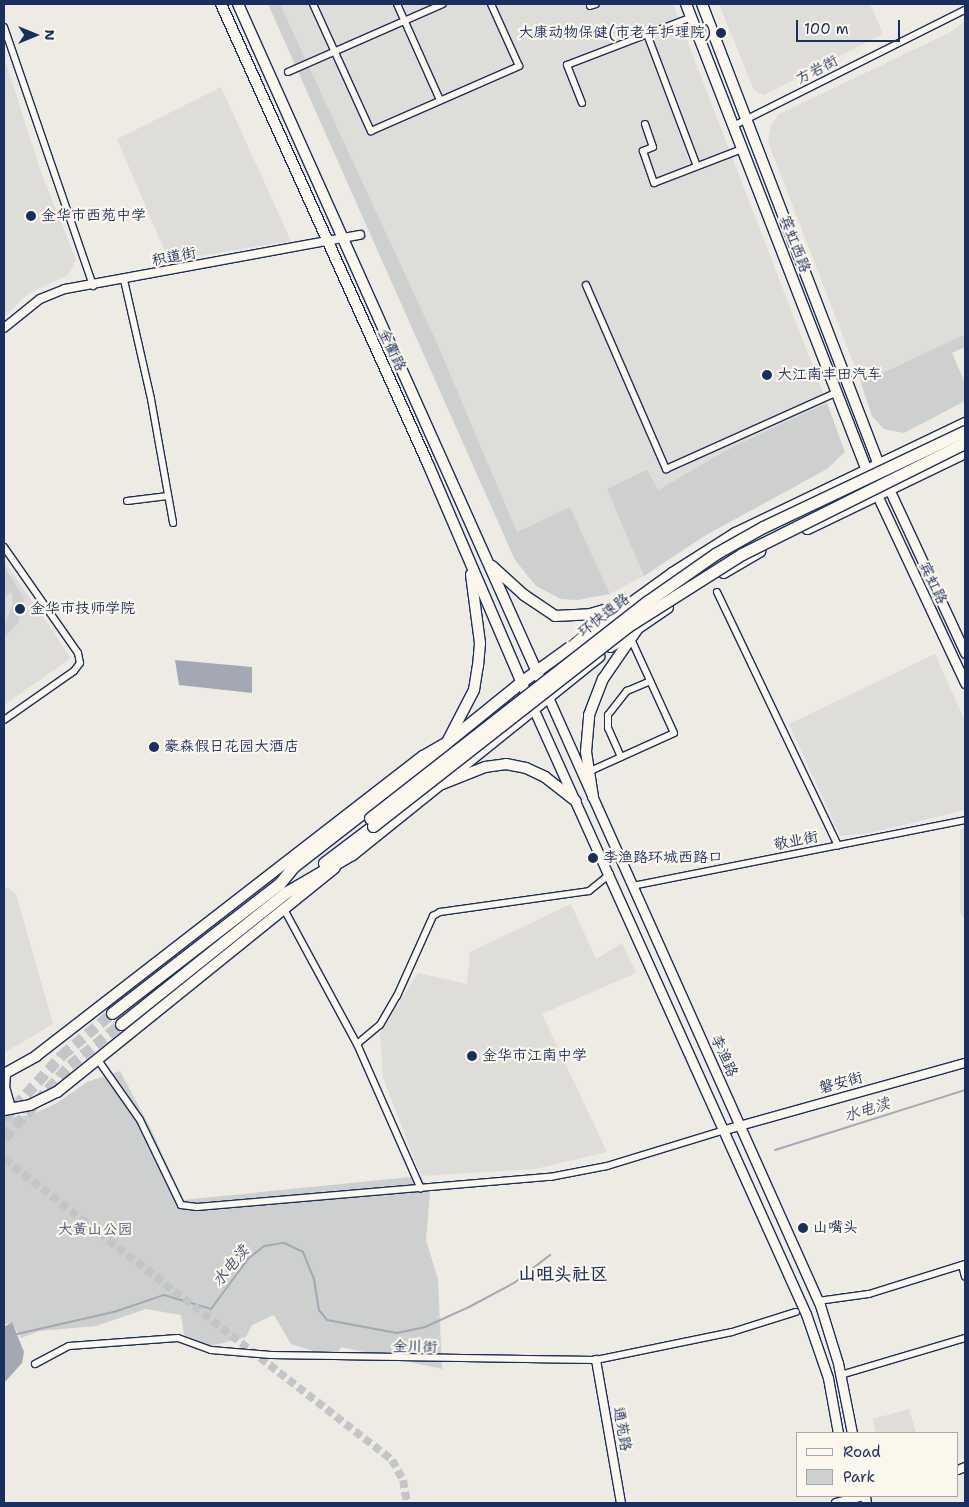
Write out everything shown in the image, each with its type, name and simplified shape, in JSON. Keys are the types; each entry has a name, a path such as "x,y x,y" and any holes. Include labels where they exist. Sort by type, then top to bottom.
{"highway":[{"path":"121,1024 283,888 293,867 428,762 447,742 521,682 638,598 735,534 965,424"},
{"name":"一环快速路","path":"371,822 640,607 715,554 763,527 965,431"},
{"name":"一环快速路","path":"283,888 628,626 742,554 965,443"},
{"path":"112,1013 283,888 352,854 639,626 762,548 965,452"}],"main road":[{"name":"金衢路","path":"221,4 534,710"},
{"name":"金衢路","path":"238,4 548,697"},
{"name":"宾虹西路","path":"686,4 877,495"},
{"name":"宾虹西路","path":"702,4 889,489"},
{"name":"宾虹路","path":"889,489 965,653"},
{"name":"宾虹路","path":"877,495 965,683"},
{"path":"352,854 285,911 57,1092 30,1105 7,1109 4,1074 36,1056 423,756 447,742 474,690 478,666 480,643 468,560"},
{"path":"489,564 524,595 555,616 619,607 638,598"},
{"path":"586,773 589,715 603,680 639,626"},
{"path":"548,697 586,773 592,797"},
{"name":"李渔路","path":"534,710 610,874 806,1314 828,1378 838,1432"},
{"path":"432,789 485,767 506,764 526,768 545,777 576,801"},
{"name":"李渔路","path":"592,797 818,1301 841,1375 852,1432"}],"street":[{"path":"313,4 371,131 519,66 491,4"},
{"path":"397,4 440,100"},
{"path":"288,72 443,4"},
{"name":"方岩街","path":"733,126 965,10"},
{"path":"582,103 567,64 692,17"},
{"path":"4,27 93,286"},
{"path":"647,34 697,166"},
{"path":"645,124 653,147 643,151 654,183 742,149"},
{"name":"积道街","path":"4,328 40,299 66,289 93,286 360,235"},
{"path":"124,280 151,399 173,523"},
{"path":"586,286 666,469 837,392"},
{"path":"127,501 168,496"},
{"path":"4,547 78,653 80,663 74,671 4,720"},
{"path":"717,592 838,846"},
{"path":"586,773 674,733 630,639"},
{"path":"621,757 608,728 608,715 627,691 650,680"},
{"name":"敬业街","path":"632,886 965,820"},
{"path":"357,1044 380,1025 397,996 433,916 440,912 589,891 610,874"},
{"path":"285,911 357,1044 421,1189"},
{"path":"98,1060 140,1120 181,1205 197,1208 550,1177 607,1166 725,1130"},
{"name":"磐安街","path":"725,1130 965,1063"},
{"path":"818,1301 869,1294 963,1265 965,1277"},
{"name":"金川街","path":"35,1364 69,1346 178,1338 211,1350 271,1355 596,1360 732,1332 796,1312"},
{"path":"841,1375 965,1338"},
{"name":"通苑路","path":"596,1360 621,1503"},
{"path":"836,1503 851,1500"}],"shaded area":[{"path":"280,4 673,4 827,403 734,446 658,490 608,489 644,576 610,594 570,507 517,532 437,343"},
{"path":"719,4 870,4 883,34 764,95 754,90"},
{"path":"965,21 965,334 861,383 768,142 771,126 779,114 951,32"},
{"name":"金华市西苑中学","path":"4,57 41,172 76,260 68,275 28,294 4,317"},
{"path":"221,87 291,241 169,261 117,139"},
{"name":"金华市技师学院","path":"4,560 71,658 4,705"},
{"path":"935,654 965,721 965,810 870,833 840,836 789,724"},
{"path":"175,660 252,667 252,693 179,685"},
{"path":"965,828 965,919 960,913 960,829"},
{"path":"8,888 16,894 53,1024 4,1053 4,889"},
{"name":"金华市江南中学","path":"571,904 596,959 622,943 636,973 542,1014 607,1152 535,1169 421,1176 383,1078 380,1033 418,973 467,984 470,952"},
{"path":"12,1322 24,1352 22,1363 4,1383 4,1327"},
{"path":"909,1409 916,1432 876,1432 873,1419"}],"green space":[{"path":"268,4 280,4 437,343 517,532 570,507 610,594 577,600 561,599 536,586 515,560"},
{"path":"965,334 965,347 952,353 965,383 965,401 904,433 884,429 872,416 861,383"},
{"path":"827,403 845,452 827,469 706,535 644,576 607,489 647,470 658,490 734,446"},
{"path":"4,566 24,598 18,623 4,638 4,626 13,604 12,592 4,597"},
{"name":"大黄山公园","path":"120,1071 151,1129 183,1200 421,1176 430,1193 426,1240 438,1279 442,1369 341,1347 336,1358 291,1344 274,1315 252,1325 246,1337 211,1346 184,1335 181,1315 146,1309 96,1326 40,1331 21,1338 11,1322 4,1325 4,1118 31,1115 57,1103 87,1082"}],"waterway":[{"name":"水电渎","path":"775,1150 965,1090"},
{"name":"水电渎","path":"17,1334 114,1312 164,1295 211,1309 248,1259 264,1246 284,1243 303,1252 314,1279 319,1310 327,1320 397,1333 425,1327 469,1307 514,1283 550,1255"}],"tunnel":[{"path":"4,1118 62,1055 112,1013"},
{"path":"4,1138 70,1065 121,1024"},
{"path":"4,1159 392,1460 403,1480 407,1503"}],"place":[{"name":"大康动物保健(市老年护理院)","path":"721,33"},
{"name":"金华市西苑中学","path":"31,216"},
{"name":"大江南丰田汽车","path":"767,375"},
{"name":"金华市技师学院","path":"20,609"},
{"name":"豪森假日花园大酒店","path":"154,747"},
{"name":"李渔路环城西路口","path":"593,858"},
{"name":"金华市江南中学","path":"472,1056"},
{"name":"山嘴头","path":"803,1228"}],"district":[{"name":"山咀头社区","path":"563,1274"}]}
